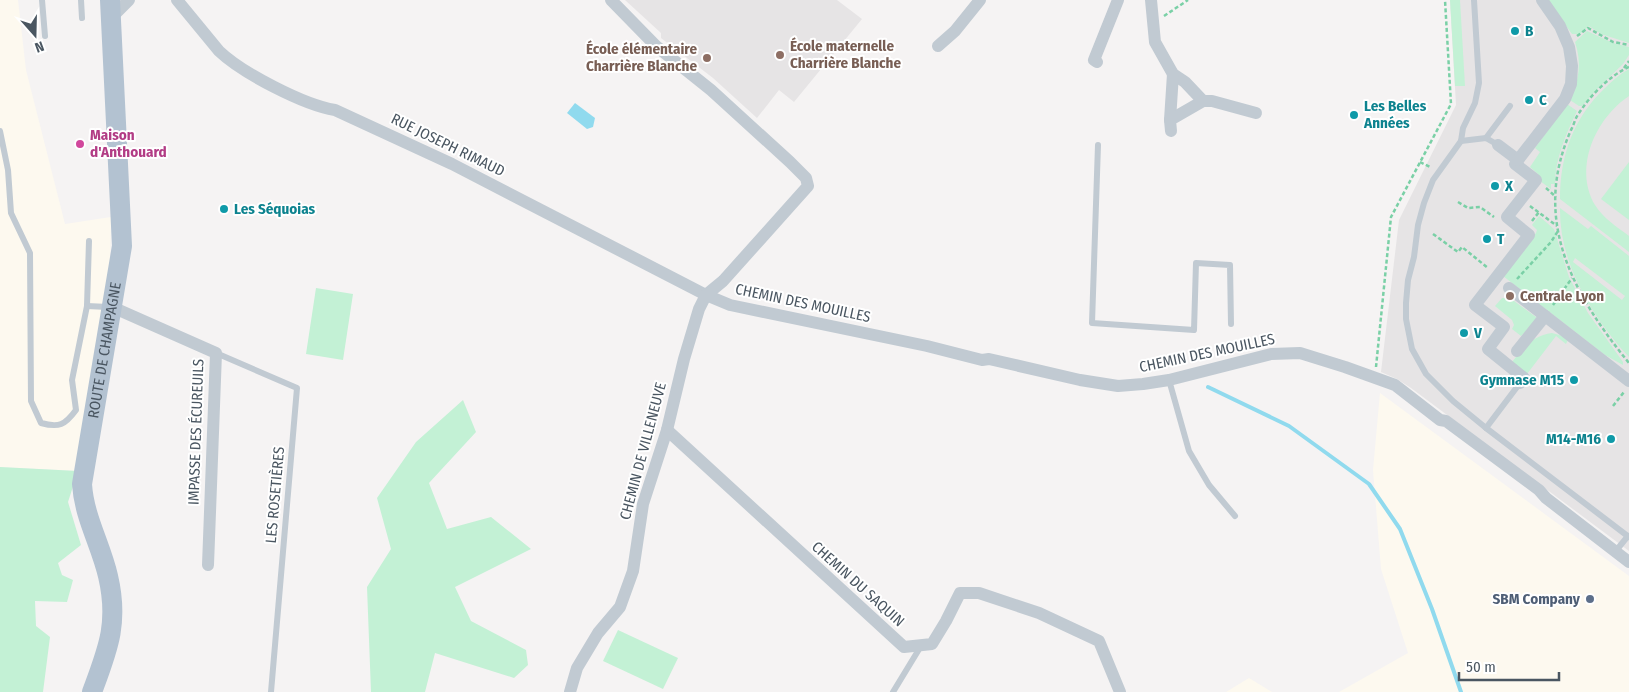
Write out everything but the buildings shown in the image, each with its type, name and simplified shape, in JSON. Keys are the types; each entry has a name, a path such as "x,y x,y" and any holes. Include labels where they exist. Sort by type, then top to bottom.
{"main road":[{"name":"ROUTE DE CHAMPAGNE","path":"92,692 108,648 113,621 108,576 85,506 82,484 122,246 110,9"}],"street":[{"path":"110,9 129,0"},
{"name":"RUE JOSEPH RIMAUD","path":"170,0 187,12"},
{"name":"RUE JOSEPH RIMAUD","path":"177,0 219,51 233,63 253,75 326,109 335,110 452,164 706,295"},
{"path":"611,0 656,46 711,90 806,178 808,186 723,281 706,295"},
{"path":"938,46 980,0"},
{"path":"1097,62 1094,60 1118,0"},
{"path":"1151,0 1155,42 1172,74 1171,126 1203,101"},
{"path":"1520,383 1524,378 1488,349 1504,327 1475,305 1529,234 1507,217 1536,180 1515,164 1565,99 1571,84 1572,66 1569,47 1560,26 1542,0"},
{"path":"1172,74 1185,82 1203,101 1256,113"},
{"path":"1498,145 1518,160"},
{"path":"1509,288 1629,381"},
{"name":"CHEMIN DES MOUILLES","path":"706,295 730,305 807,320 982,360 989,359 1080,380 1118,386 1169,380 1264,355 1300,353 1315,357 1395,385 1440,420 1446,421 1539,490 1546,498 1629,562"},
{"name":"CHEMIN DE VILLENEUVE","path":"570,692 577,668 598,633 620,607 633,571 642,504 667,430 691,334 706,295"},
{"name":"IMPASSE DES ÉCUREUILS","path":"112,307 216,353 208,565"},
{"path":"1517,351 1545,316"},
{"name":"CHEMIN DU SAQUIN","path":"667,430 904,647 922,645"},
{"path":"922,645 932,644 960,593 979,593 1039,613 1099,641 1120,692"}],"lane":[{"path":"42,0 45,36"},
{"path":"81,0 82,18"},
{"path":"1474,0 1480,83 1475,103 1463,128 1460,141 1433,180 1418,225 1414,257 1408,280 1406,319 1412,349 1426,374 1453,401 1628,536 1615,552"},
{"path":"1486,138 1510,106"},
{"path":"0,130 8,170 11,213 30,253 31,401 41,424 54,427 68,421 76,410 72,380 87,306 89,241"},
{"path":"1460,141 1486,138 1498,145"},
{"path":"1098,145 1092,323 1194,330 1196,263 1230,265 1231,324"},
{"path":"87,306 112,307"},
{"name":"LES ROSETIÈRES","path":"216,353 297,388 271,692"},
{"path":"1169,380 1189,451 1209,485 1235,516"},
{"path":"1486,428 1520,383"},
{"path":"893,692 922,645"}],"path":[{"path":"1152,24 1188,0"},
{"path":"1376,364 1391,217 1450,104 1446,0"},
{"path":"1588,28 1613,42 1629,45"},
{"path":"1623,70 1629,62"},
{"path":"1629,67 1598,90 1578,113 1568,138 1557,178 1557,226 1572,278 1596,321 1629,363"},
{"path":"1458,202 1468,208 1480,207 1494,217 1507,217"},
{"path":"1539,212 1557,226"},
{"path":"1509,288 1551,242 1558,231"},
{"path":"1433,234 1458,252 1462,247 1498,275"},
{"path":"1545,316 1572,278"},
{"path":"1613,406 1629,386"}],"shaded area":[{"path":"0,0 18,0 26,70 65,224 111,217 110,264 78,471 0,467"},
{"name":"École maternelle Charrière Blanche","path":"625,0 837,0 862,19 794,102 779,90 757,118 713,78 661,38 661,33"},
{"name":"Centrale Lyon","path":"1450,0 1629,0 1629,551 1411,388 1381,372 1399,220 1456,105"},
{"path":"1380,393 1629,576 1629,692 1339,692 1408,653 1381,569 1373,470"},
{"path":"1249,678 1272,692 1226,692"}],"green space":[{"path":"1450,0 1460,0 1465,86 1455,86"},
{"path":"1547,0 1629,0 1629,43 1601,34 1589,26 1580,34 1572,34"},
{"path":"1587,31 1613,43 1629,47 1629,55 1623,64 1582,106 1579,106 1570,100 1576,85 1579,64 1575,42"},
{"path":"1629,69 1629,96 1617,105 1598,130 1591,144 1586,175 1589,190 1598,210 1629,236 1629,252 1560,199 1566,153 1577,125 1584,112 1594,100 1613,80"},
{"path":"1567,104 1577,111 1562,147 1555,175 1555,184 1551,184 1551,189 1540,181 1538,174 1530,167 1540,152 1535,148"},
{"path":"1629,162 1629,220 1601,199"},
{"path":"1560,208 1588,229 1591,226 1629,256 1629,357 1602,325 1580,288 1565,249 1561,229","holes":["1575,258 1625,296 1622,300 1573,262"]},
{"path":"1539,216 1554,229 1569,277 1588,313 1623,362 1623,365 1605,355 1503,276 1536,233 1537,230 1532,225"},
{"path":"316,288 353,294 343,360 306,354"},
{"path":"1502,298 1510,298 1536,317 1537,321 1521,336 1512,329 1514,325 1512,320 1495,306"},
{"path":"1552,333 1563,336 1568,340 1566,344 1556,336 1527,374 1512,362 1524,347 1533,340"},
{"path":"463,400 476,432 429,483 447,529 491,517 531,549 455,587 471,621 526,650 528,665 514,678 435,653 425,692 371,692 367,587 391,549 377,498 416,442"},
{"path":"0,467 78,471 68,502 81,545 58,563 62,575 73,580 67,602 35,601 36,626 50,637 43,692 0,692"},
{"path":"618,630 678,658 663,689 603,661"}],"water":[{"path":"575,103 595,118 593,127 587,129 567,113"}],"waterway":[{"path":"1208,387 1289,426 1369,484 1400,529 1432,609 1461,692"}],"place":[{"name":"B","path":"1515,31"},
{"name":"École maternelle Charrière Blanche","path":"780,55"},
{"name":"École élémentaire Charrière Blanche","path":"707,58"},
{"name":"C","path":"1529,100"},
{"name":"Les Belles Années","path":"1354,115"},
{"name":"Maison d'Anthouard","path":"80,144"},
{"name":"X","path":"1495,186"},
{"name":"Les Séquoias","path":"224,209"},
{"name":"T","path":"1487,239"},
{"name":"Centrale Lyon","path":"1510,296"},
{"name":"V","path":"1464,333"},
{"name":"Gymnase M15","path":"1574,380"},
{"name":"M14-M16","path":"1611,439"},
{"name":"SBM Company","path":"1590,599"}]}
